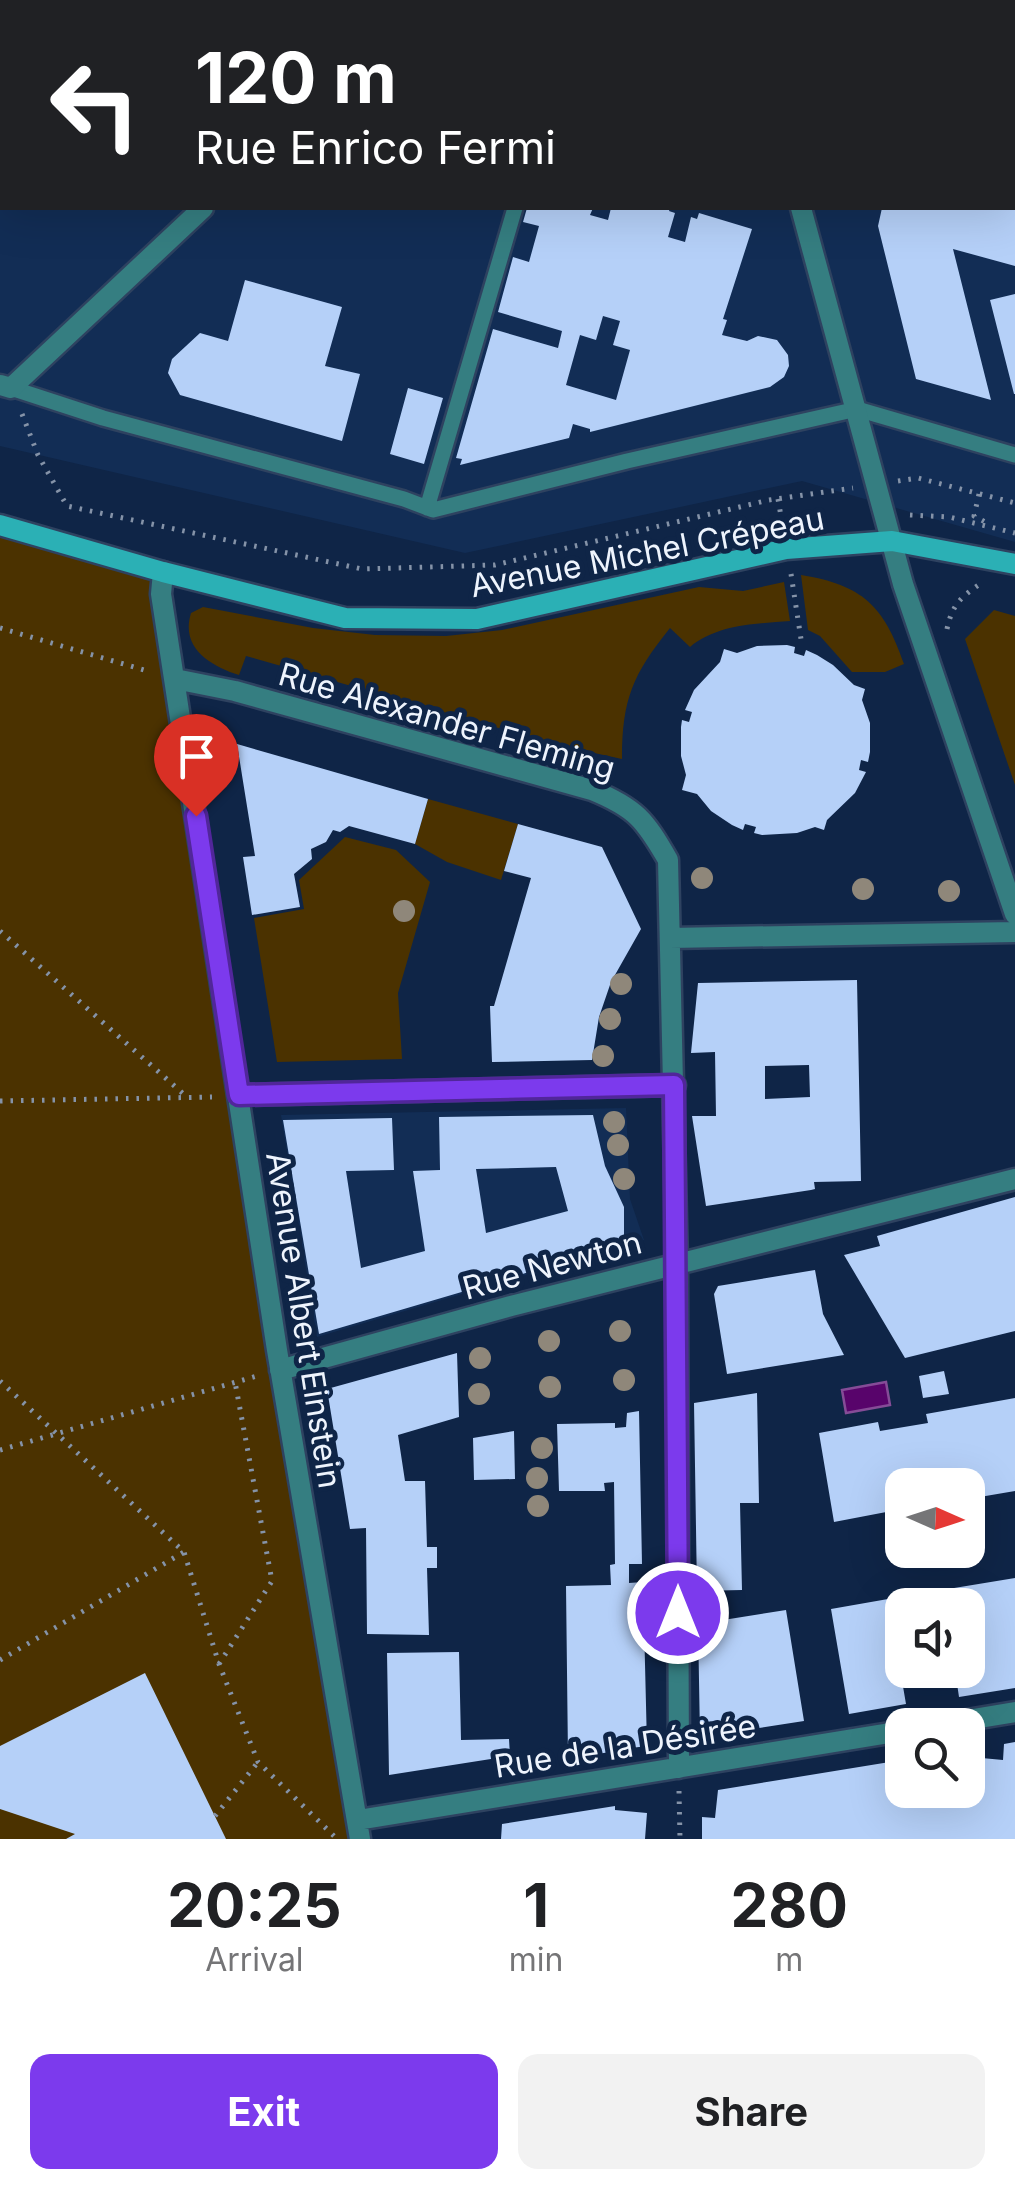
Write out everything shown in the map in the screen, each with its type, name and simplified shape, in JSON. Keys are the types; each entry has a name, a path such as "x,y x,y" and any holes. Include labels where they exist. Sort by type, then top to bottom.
{"street":[{"path":"6,386 201,210"},
{"path":"802,210 902,584 1015,914"},
{"name":"Avenue Michel Crépeau","path":"0,525 163,572 346,618 477,618 786,549 892,541 1015,564"},
{"name":"Avenue Albert Einstein","path":"163,572 161,594 280,1370 359,1830"},
{"name":"Rue Alexander Fleming","path":"175,679 235,691 592,790 624,803 649,826 668,860 677,1264 679,1768"},
{"path":"670,938 1015,932"},
{"path":"239,1095 674,1085"},
{"name":"Rue Newton","path":"280,1370 1015,1178"},
{"path":"985,1717 1015,1712"},
{"name":"Rue de la Désirée","path":"359,1830 679,1768 885,1734"}],"lane":[{"path":"427,508 514,210"},
{"path":"6,386 103,418 404,499 432,510 857,409 1015,455"}],"path":[{"path":"6,386 67,506 362,569 495,565 769,500"},
{"path":"778,499 782,522"},
{"path":"884,514 949,517 1015,533"},
{"path":"791,574 801,640"},
{"path":"0,628 175,679"},
{"path":"0,931 188,1098"},
{"path":"0,1101 239,1095"},
{"path":"0,1450 280,1370"},
{"path":"0,1381 184,1552 219,1664 258,1762 337,1839"},
{"path":"219,1664 272,1581 235,1382"},
{"path":"0,1660 184,1552"},
{"path":"215,1816 258,1762"},
{"path":"679,1768 680,1839"}],"shaded area":[{"path":"0,210 1015,210 1015,542 802,481 465,553 0,446"},
{"path":"0,525 163,572 362,1839 0,1839"},
{"path":"801,575 840,585 868,602 888,627 904,664 885,672 852,672 820,636 808,630"},
{"path":"784,582 790,621 725,629 690,647 670,628 632,688 624,720 622,759 562,746 246,656 239,675 200,654 189,625 191,613 203,607 313,628 375,635 446,636 502,630 699,587 743,591"},
{"path":"994,610 1015,616 1015,785 965,639"},
{"path":"428,799 518,824 501,880 447,862 415,844"},
{"path":"345,837 396,850 430,882 398,993 402,1059 277,1062 254,918 304,909 299,880"},
{"path":"626,1108 630,1199 644,1240 317,1337 281,1115"},
{"path":"886,1382 890,1405 846,1413 842,1390"}],"building":[{"path":"526,210 592,210 590,215 608,220 610,210 669,210 675,213 668,237 685,242 691,217 697,219 699,213 752,229 723,319 727,320 722,335 747,341 758,336 777,340 788,355 784,377 770,387 590,432 573,424 569,438 460,465 462,459 456,458 493,329 558,348 562,331 498,312 513,257 529,262 539,226 523,222","holes":["603,316 620,321 613,345 630,350 616,400 566,385 580,335 596,340"]},
{"path":"882,210 1015,210 1015,266 953,249 991,400 916,379 878,226"},
{"path":"245,280 342,307 325,366 360,374 342,441 180,395 168,373 172,359 200,333 228,341"},
{"path":"1015,294 1015,394 1014,394 990,300"},
{"path":"408,388 443,398 424,464 390,454"},
{"path":"757,646 795,647 794,653 804,656 806,650 817,655 854,685 865,689 862,700 870,723 870,752 868,762 861,760 859,770 866,772 855,793 827,820 824,830 815,827 797,833 762,835 754,833 756,827 745,824 743,830 732,825 711,811 697,794 682,790 686,775 681,756 681,727 682,720 689,722 692,712 685,710 694,690 720,662 724,649 737,653"},
{"path":"237,744 428,799 415,844 349,826 340,832 333,830 326,842 311,849 312,859 294,874 300,907 252,915 243,857 255,856"},
{"path":"518,824 602,847 641,929 611,982 599,1017 592,1060 492,1062 490,1006 494,1006 531,878 504,871"},
{"path":"857,980 861,1181 814,1182 815,1189 811,1190 706,1206 692,1116 716,1116 715,1052 691,1053 698,983","holes":["809,1065 810,1097 765,1099 765,1066"]},
{"path":"593,1115 605,1166 624,1207 624,1244 319,1334 283,1120 392,1118 394,1170 346,1171 361,1268 425,1251 413,1171 440,1170 439,1117","holes":["556,1167 568,1211 486,1233 476,1169"]},
{"path":"1015,1197 1015,1331 905,1358 844,1255 880,1246 877,1236"},
{"path":"815,1270 823,1314 844,1355 727,1374 714,1294 718,1286"},
{"path":"457,1353 459,1417 398,1435 405,1481 425,1481 427,1547 437,1547 437,1568 427,1568 429,1635 367,1634 366,1528 350,1529 327,1389"},
{"path":"944,1371 949,1394 923,1398 919,1376"},
{"path":"757,1393 759,1503 740,1503 742,1590 697,1591 694,1403"},
{"path":"1015,1398 1015,1491 985,1496 985,1468 885,1468 885,1512 834,1522 819,1433 878,1422 880,1431 928,1423 926,1414"},
{"path":"639,1411 642,1564 629,1564 629,1583 643,1582 647,1746 617,1745 618,1751 568,1758 566,1586 611,1585 610,1565 615,1564 614,1482 604,1483 605,1491 559,1491 557,1424 615,1423 615,1428 626,1427 627,1413"},
{"path":"514,1431 515,1479 474,1480 473,1438"},
{"path":"1015,1578 1015,1688 959,1697 958,1688 985,1688 985,1588 954,1588"},
{"path":"885,1600 885,1688 903,1688 906,1704 849,1714 831,1609"},
{"path":"786,1610 804,1721 700,1737 698,1624"},
{"path":"459,1652 461,1740 509,1739 510,1756 389,1775 387,1653"},
{"path":"145,1673 226,1839 66,1839 75,1834 0,1809 0,1746"},
{"path":"1015,1742 1015,1839 702,1839 702,1817 715,1818 718,1790 885,1763 885,1808 985,1808 985,1758 1003,1760 1004,1744"},
{"path":"615,1806 615,1810 647,1813 645,1839 501,1839 502,1824"}],"route":[{"path":"196,816 239,1095 674,1085 678,1613"}]}
